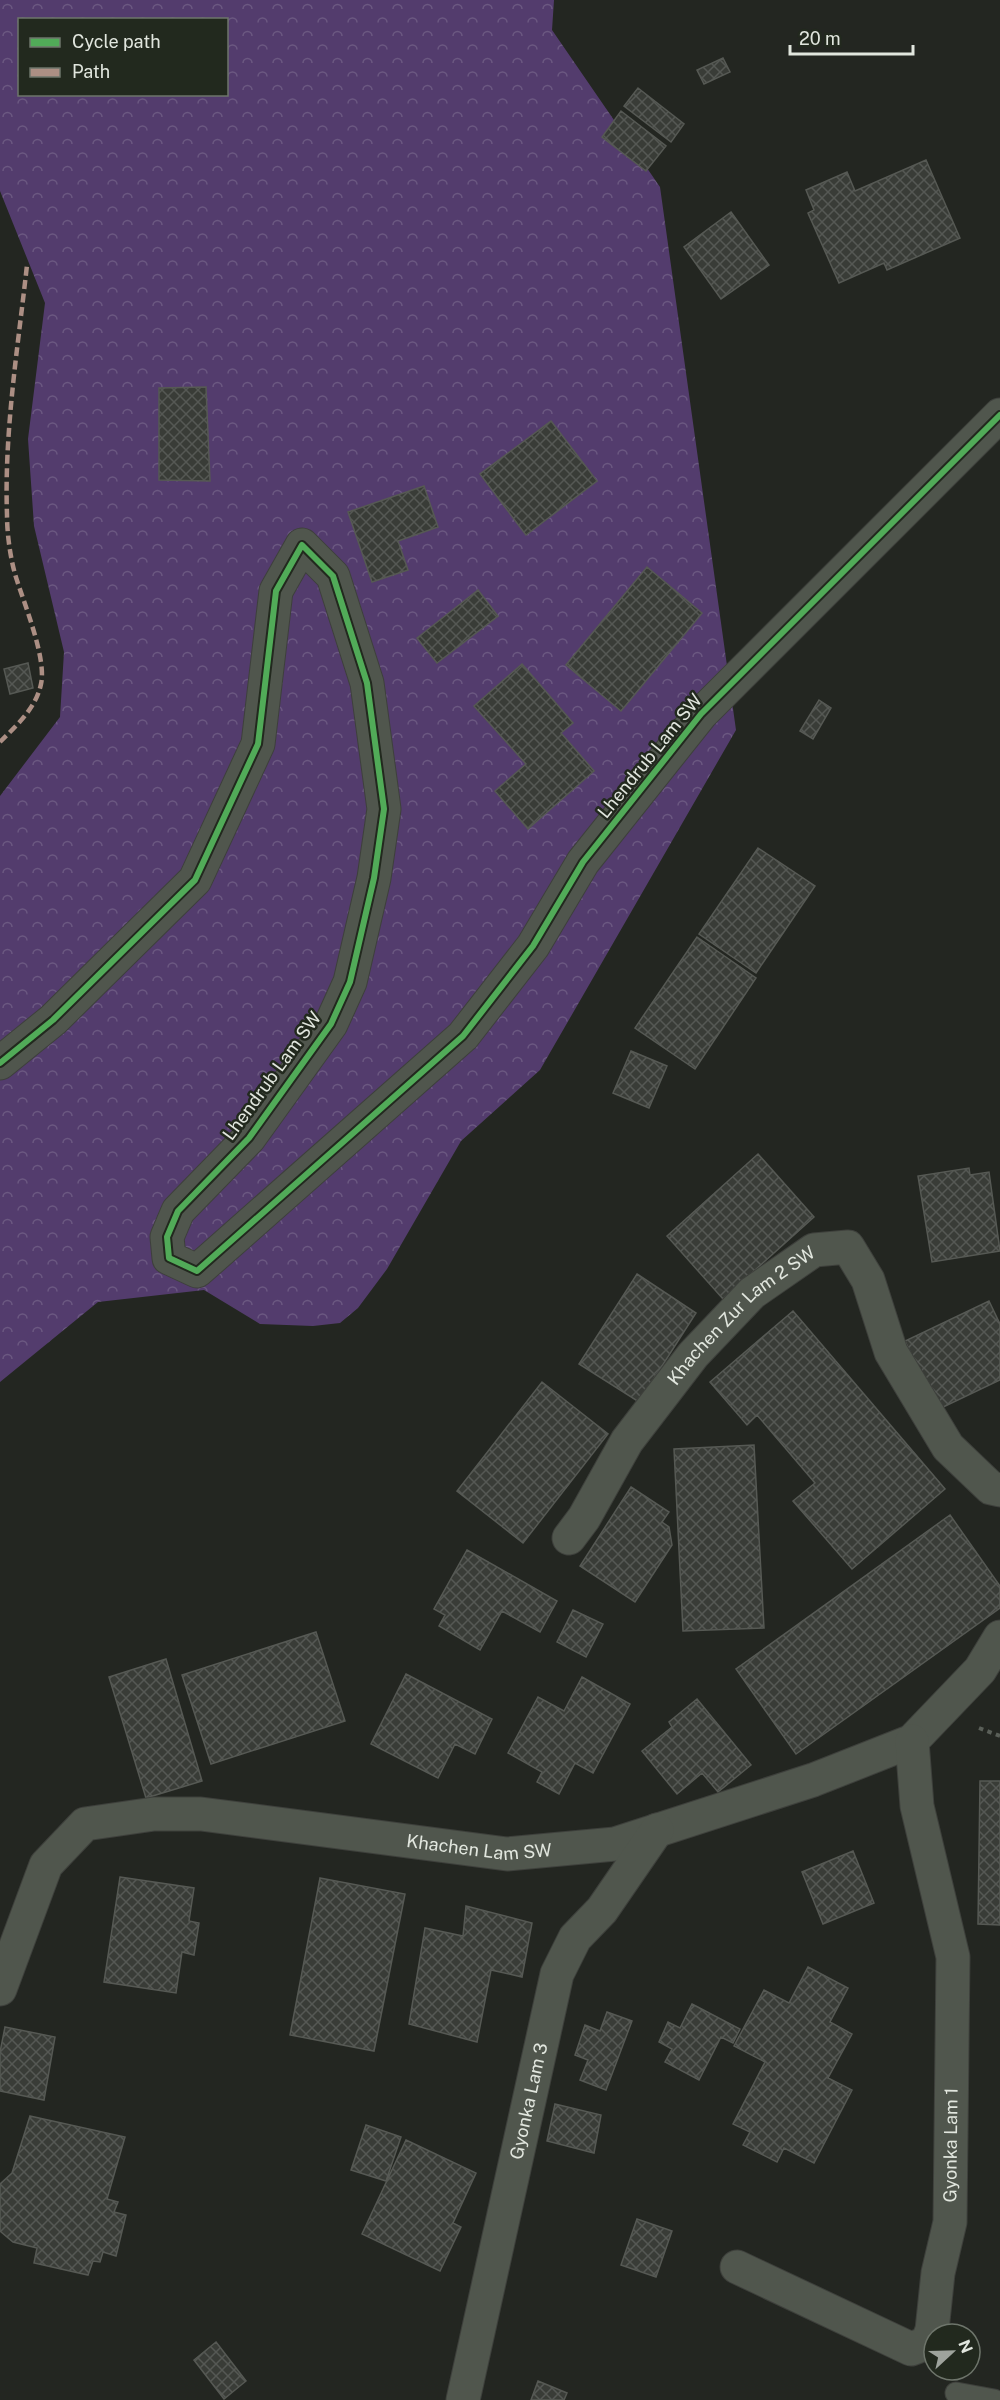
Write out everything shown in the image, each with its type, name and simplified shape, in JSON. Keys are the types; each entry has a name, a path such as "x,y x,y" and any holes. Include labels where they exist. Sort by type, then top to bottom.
{"street":[{"name":"Lhendrub Lam SW","path":"0,1064 53,1020 195,880 258,744 276,591 302,544 333,576 363,673 384,809 374,878 350,982 331,1024 249,1138 177,1211 167,1237 169,1257 197,1271 463,1036 533,946 583,862 701,714 1000,415"},
{"name":"Khachen Zur Lam 2 SW","path":"569,1538 584,1518 627,1441 693,1355 752,1293 814,1250 848,1247 868,1280 891,1352 948,1447 991,1488 1000,1490"},
{"name":"Khachen Lam SW","path":"0,1989 46,1865 85,1824 154,1814 201,1814 507,1854 615,1844 705,1817 813,1779 920,1734 980,1670 1000,1637"},
{"path":"920,1734 965,1950 965,2026 970,2075"},
{"name":"Gyonka Lam 1","path":"736,2267 911,2349 927,2343 932,2330 939,2273 950,2222 953,1957 917,1806 920,1734"},
{"name":"Gyonka Lam 3","path":"463,2400 557,1974 575,1938 602,1910 657,1830"}],"lane":[{"path":"956,2393 994,2400"}],"green space":[{"path":"0,0 554,0 552,30 660,187 736,730 540,1070 461,1141 387,1269 358,1308 340,1323 313,1326 260,1324 204,1290 98,1302 0,1382 0,796 60,717 64,652 34,526 28,439 45,303 0,191"}],"building":[{"path":"723,58 730,72 704,84 697,70"},
{"path":"638,88 684,124 671,142 624,106"},
{"path":"621,111 666,146 646,171 602,137"},
{"path":"926,160 960,238 887,270 884,263 839,283 808,213 814,210 806,190 847,172 855,191"},
{"path":"731,212 769,265 721,299 684,247"},
{"path":"206,387 210,481 159,480 159,388"},
{"path":"551,421 597,481 526,535 480,474"},
{"path":"424,486 438,527 398,541 408,570 372,582 348,512"},
{"path":"647,567 702,613 621,711 566,665"},
{"path":"478,590 498,616 437,663 417,638"},
{"path":"28,663 33,688 10,694 4,669"},
{"path":"522,664 573,723 561,733 594,771 528,829 495,791 526,764 474,706"},
{"path":"819,700 831,708 813,739 800,731"},
{"path":"758,848 815,886 756,973 699,934"},
{"path":"697,937 756,978 695,1069 635,1028"},
{"path":"631,1051 667,1066 649,1108 613,1093"},
{"path":"758,1154 814,1217 723,1299 667,1236"},
{"path":"969,1168 970,1175 989,1172 1000,1251 932,1262 918,1176"},
{"path":"637,1274 696,1313 639,1402 579,1364"},
{"path":"989,1301 1000,1324 1000,1380 937,1410 905,1341"},
{"path":"793,1311 945,1489 852,1569 793,1501 815,1483 757,1415 747,1425 710,1382"},
{"path":"542,1382 608,1434 523,1543 457,1491"},
{"path":"754,1445 764,1628 683,1631 674,1449"},
{"path":"631,1487 669,1512 662,1522 669,1527 672,1545 635,1602 580,1566"},
{"path":"950,1515 1000,1586 1000,1608 796,1754 736,1669"},
{"path":"467,1550 557,1601 540,1632 502,1611 480,1650 439,1626 445,1615 434,1609"},
{"path":"573,1610 603,1624 586,1657 557,1642"},
{"path":"316,1632 345,1721 211,1764 182,1675"},
{"path":"166,1659 202,1781 146,1798 109,1677"},
{"path":"406,1674 492,1719 475,1754 455,1744 438,1778 371,1744"},
{"path":"582,1677 630,1704 593,1773 575,1763 559,1794 537,1782 542,1772 508,1753 538,1697 564,1711"},
{"path":"697,1699 751,1765 718,1792 702,1773 677,1794 642,1751 672,1727 669,1722"},
{"path":"980,1781 1000,1781 1000,1925 978,1924"},
{"path":"853,1851 874,1903 823,1924 802,1872"},
{"path":"120,1877 194,1888 189,1921 199,1923 194,1955 182,1952 176,1993 104,1982"},
{"path":"320,1878 405,1894 374,2051 290,2035"},
{"path":"466,1906 532,1923 522,1977 491,1970 477,2042 409,2024 425,1928 463,1936"},
{"path":"808,1967 848,1988 830,2022 852,2034 828,2078 852,2090 814,2163 784,2148 777,2162 743,2145 750,2132 733,2124 765,2062 734,2046 764,1990 789,2003"},
{"path":"692,2004 740,2029 733,2043 721,2037 699,2080 665,2062 672,2049 659,2042 668,2022 680,2028"},
{"path":"607,2012 632,2021 606,2090 580,2080 588,2060 575,2055 585,2025 600,2031"},
{"path":"5,2027 55,2037 44,2100 0,2091 0,2052"},
{"path":"555,2104 601,2115 594,2153 547,2141"},
{"path":"30,2116 125,2137 107,2199 118,2202 114,2212 126,2215 116,2256 103,2252 100,2262 93,2261 88,2275 34,2263 37,2248 13,2242 0,2231 0,2184 12,2173"},
{"path":"366,2125 401,2137 386,2181 351,2170"},
{"path":"406,2140 476,2173 453,2223 461,2227 440,2271 362,2234"},
{"path":"637,2219 672,2231 656,2277 621,2265"},
{"path":"216,2342 246,2381 224,2399 194,2360"},
{"path":"538,2381 567,2393 564,2400 531,2400"}],"marked path":[{"path":"0,742 19,723 35,701 42,673 38,645 13,567 7,522 10,421 27,265"}],"cycle path":[{"path":"0,1063 53,1020 195,880 258,744 276,591 302,545 333,576 367,683 384,809 374,878 350,982 331,1024 249,1138 178,1211 167,1237 169,1258 197,1271 463,1036 533,946 583,862 701,714 1000,415"}]}
